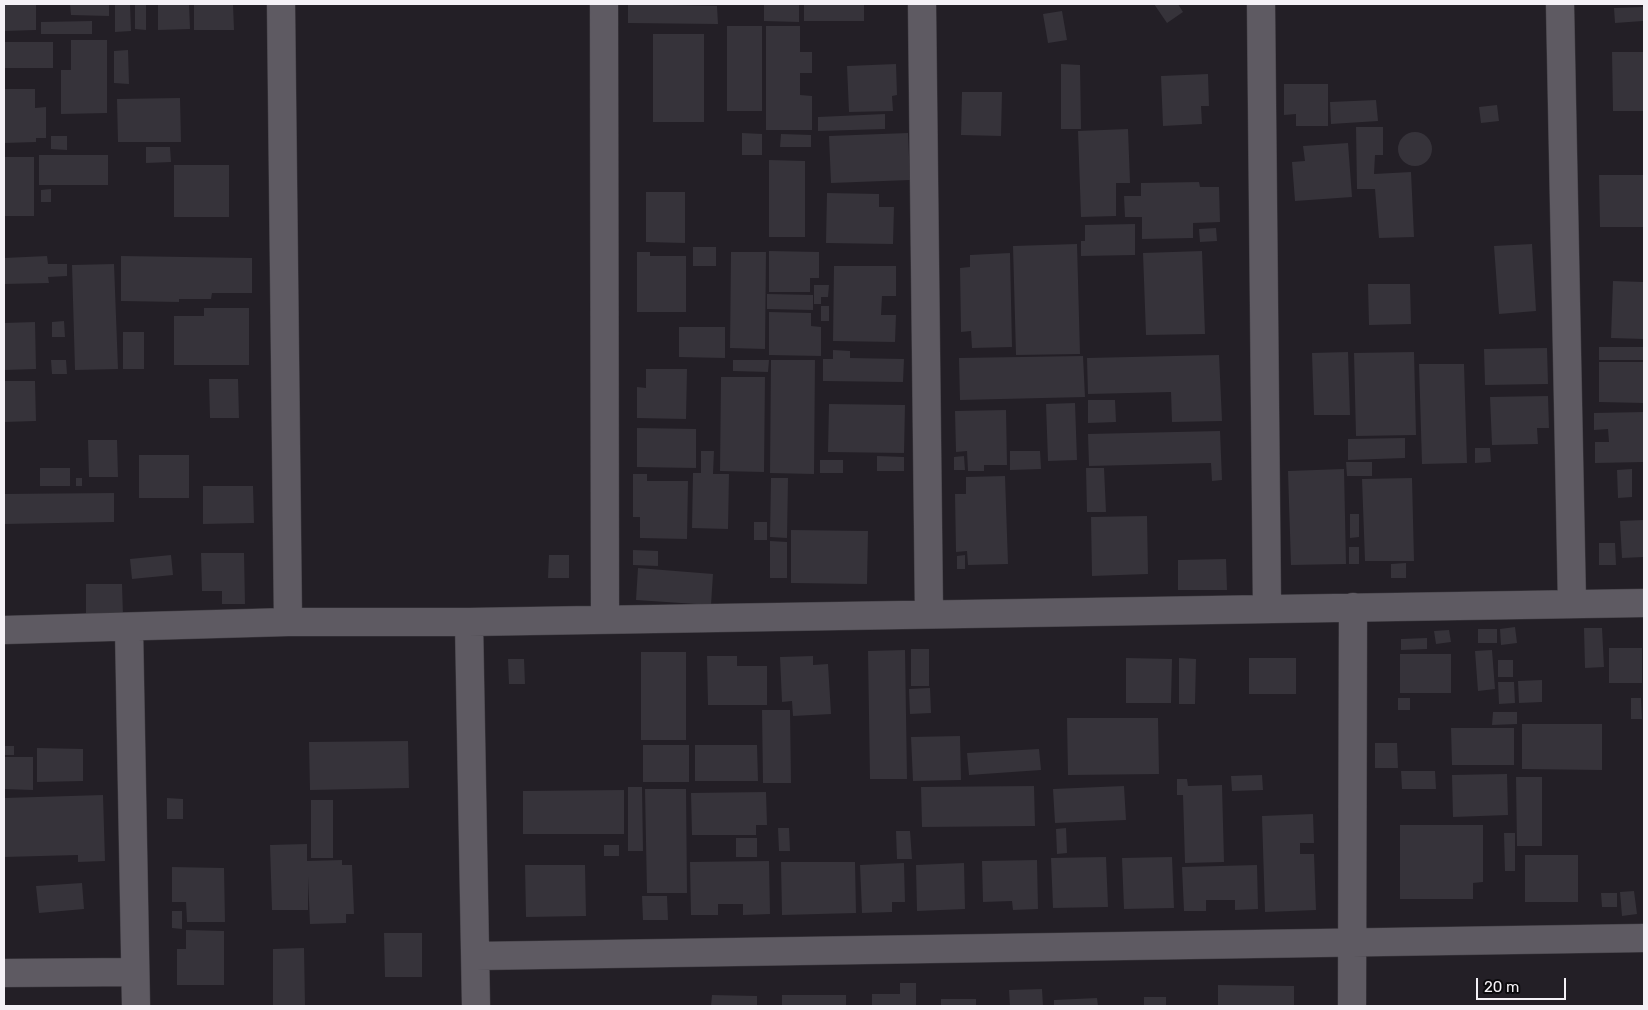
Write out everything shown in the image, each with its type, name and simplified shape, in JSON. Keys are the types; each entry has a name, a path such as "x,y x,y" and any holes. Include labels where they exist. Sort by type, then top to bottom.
{"street":[{"path":"281,4 288,622"},
{"path":"604,4 605,619"},
{"path":"922,4 929,614"},
{"path":"1261,4 1267,608"},
{"path":"1560,4 1572,603"},
{"path":"4,630 129,628 288,622 469,622 1644,602"},
{"path":"1352,1006 1353,607"},
{"path":"469,622 476,1006"},
{"path":"129,628 136,1006"},
{"path":"476,956 1644,938"},
{"path":"4,973 135,972"}],"building":[{"path":"4,4 36,4 36,30 4,31"},
{"path":"70,4 109,4 109,16 71,15"},
{"path":"115,4 130,4 131,31 115,32"},
{"path":"135,4 146,4 146,30 135,29"},
{"path":"158,4 189,4 190,29 158,30"},
{"path":"194,4 233,4 234,30 194,30"},
{"path":"628,4 717,6 718,24 628,23"},
{"path":"764,4 799,4 799,22 764,21"},
{"path":"804,4 864,4 864,21 804,21"},
{"path":"1154,4 1178,4 1183,12 1167,23"},
{"path":"1643,7 1643,21 1615,23 1614,8"},
{"path":"1062,11 1067,40 1048,43 1043,14"},
{"path":"92,21 92,34 41,34 41,22"},
{"path":"727,26 762,26 762,111 727,111"},
{"path":"766,26 800,26 800,52 812,52 812,73 800,73 800,95 812,96 812,130 766,130"},
{"path":"653,34 704,34 704,122 653,122"},
{"path":"71,40 107,40 107,113 61,114 61,70 71,70"},
{"path":"4,42 53,42 53,68 4,68"},
{"path":"128,50 129,84 114,83 114,51"},
{"path":"1612,52 1644,52 1644,111 1613,111"},
{"path":"896,64 897,95 892,96 893,111 849,112 847,66"},
{"path":"1061,64 1080,65 1081,129 1061,129"},
{"path":"1208,74 1209,106 1201,106 1202,124 1163,126 1161,76"},
{"path":"1284,84 1328,84 1328,126 1296,126 1296,114 1284,115"},
{"path":"4,89 35,89 35,108 46,107 46,138 36,138 36,142 4,143"},
{"path":"962,92 1002,92 1001,136 961,135"},
{"path":"180,98 181,142 118,142 117,99"},
{"path":"1376,100 1378,121 1331,124 1330,102"},
{"path":"1497,105 1499,121 1481,123 1479,107"},
{"path":"885,114 885,129 818,131 818,117"},
{"path":"1356,127 1383,127 1383,155 1375,155 1374,174 1411,172 1414,237 1379,238 1375,189 1357,189"},
{"path":"1128,129 1130,183 1116,183 1116,216 1081,217 1078,131"},
{"path":"1415,132 1422,133 1427,137 1431,142 1431,156 1427,161 1422,165 1415,166 1408,165 1403,161 1399,156 1398,149 1399,142 1403,137 1408,133"},
{"path":"742,133 762,134 762,155 742,155"},
{"path":"908,133 910,180 831,183 829,136"},
{"path":"781,134 811,135 811,147 780,147"},
{"path":"51,136 67,136 67,150 51,149"},
{"path":"1348,143 1352,197 1295,201 1292,162 1305,161 1303,146"},
{"path":"146,147 170,147 171,162 146,163"},
{"path":"39,155 108,155 108,185 39,185"},
{"path":"4,157 34,157 34,216 4,216"},
{"path":"769,160 805,161 805,237 769,237"},
{"path":"174,165 229,165 229,217 174,217"},
{"path":"1599,175 1644,175 1644,227 1600,227"},
{"path":"1199,182 1200,187 1219,187 1220,222 1193,223 1193,238 1142,239 1142,217 1125,217 1124,196 1141,196 1141,183"},
{"path":"51,189 51,202 41,202 41,190"},
{"path":"646,192 685,192 685,243 646,242"},
{"path":"827,193 879,194 879,207 894,207 893,244 826,243"},
{"path":"1135,224 1135,255 1081,256 1081,241 1085,241 1085,225"},
{"path":"1216,228 1217,241 1200,242 1199,229"},
{"path":"1077,244 1080,354 1016,355 1013,246"},
{"path":"1532,244 1536,311 1499,314 1494,246"},
{"path":"693,247 716,247 716,266 693,266"},
{"path":"769,251 819,252 819,278 810,278 810,292 769,292"},
{"path":"1202,251 1205,334 1146,335 1143,253"},
{"path":"637,252 650,252 650,256 686,256 686,312 637,312"},
{"path":"731,252 766,252 765,349 730,348"},
{"path":"1010,253 1012,347 972,348 971,331 961,332 960,268 970,267 970,255"},
{"path":"47,256 48,264 67,264 67,276 48,277 49,283 4,284 4,258"},
{"path":"121,256 252,258 252,293 212,293 211,299 179,299 179,302 121,301"},
{"path":"114,264 118,369 75,370 72,265"},
{"path":"834,266 896,266 896,296 882,296 881,315 896,315 895,342 833,341"},
{"path":"1613,281 1644,282 1644,339 1611,338"},
{"path":"1368,284 1410,284 1411,324 1369,325"},
{"path":"814,285 829,285 828,297 821,297 821,304 814,304"},
{"path":"767,294 813,295 813,310 767,309"},
{"path":"821,306 829,306 829,321 821,321"},
{"path":"204,308 249,308 249,365 174,365 174,316 204,316"},
{"path":"769,312 811,313 811,326 821,327 821,356 769,355"},
{"path":"64,321 65,337 52,337 52,322"},
{"path":"35,322 36,369 4,370 4,323"},
{"path":"679,327 725,327 725,358 679,357"},
{"path":"123,332 144,332 144,369 123,369"},
{"path":"1599,347 1644,347 1644,360 1599,360"},
{"path":"1547,348 1548,384 1485,385 1484,349"},
{"path":"833,350 850,351 850,358 904,359 903,382 823,381 823,359 833,359"},
{"path":"1348,352 1350,415 1314,415 1312,353"},
{"path":"1414,352 1416,435 1356,436 1354,353"},
{"path":"1219,355 1222,421 1172,422 1171,392 1088,394 1087,358"},
{"path":"1083,356 1085,397 960,400 959,358"},
{"path":"51,360 66,360 67,374 52,374"},
{"path":"733,360 769,360 768,372 733,371"},
{"path":"771,360 815,360 814,474 770,473"},
{"path":"1599,362 1644,362 1644,403 1599,402"},
{"path":"1419,364 1464,364 1467,463 1422,464"},
{"path":"646,369 687,369 686,419 637,418 637,387 646,388"},
{"path":"721,377 765,377 764,472 720,471"},
{"path":"209,379 238,379 239,418 210,418"},
{"path":"4,381 35,381 36,421 4,422"},
{"path":"1548,396 1549,428 1537,428 1538,444 1492,445 1490,397"},
{"path":"1088,400 1115,400 1116,422 1088,423"},
{"path":"1075,403 1077,460 1048,461 1046,404"},
{"path":"829,404 905,405 904,453 828,452"},
{"path":"1006,410 1007,465 984,465 984,471 968,471 967,451 956,452 955,411"},
{"path":"1644,412 1644,462 1595,463 1595,442 1609,442 1608,429 1594,430 1594,413"},
{"path":"637,428 696,429 696,468 637,467"},
{"path":"1220,431 1222,480 1212,481 1211,463 1089,466 1088,434"},
{"path":"1405,438 1405,458 1348,460 1348,439"},
{"path":"88,440 117,440 118,477 89,477"},
{"path":"1475,448 1490,448 1491,462 1475,463"},
{"path":"701,451 714,451 713,474 729,474 728,529 692,528 693,473 701,473"},
{"path":"1010,451 1040,451 1041,469 1010,470"},
{"path":"139,455 189,455 189,498 139,498"},
{"path":"877,456 904,457 904,471 877,471"},
{"path":"964,456 965,470 954,470 954,457"},
{"path":"820,460 843,460 843,473 820,473"},
{"path":"1346,462 1372,462 1372,476 1347,476"},
{"path":"40,468 70,468 70,486 40,486"},
{"path":"1086,468 1104,468 1106,512 1087,512"},
{"path":"1344,469 1346,564 1291,565 1288,471"},
{"path":"1632,469 1632,497 1618,498 1617,470"},
{"path":"633,474 647,474 647,481 688,481 687,539 640,538 640,517 633,517"},
{"path":"1005,476 1008,564 968,565 967,551 956,552 955,494 966,494 966,477"},
{"path":"76,478 82,478 82,486 76,486"},
{"path":"771,478 788,478 787,538 770,537"},
{"path":"1412,478 1414,561 1365,561 1362,479"},
{"path":"203,486 253,486 254,523 203,524"},
{"path":"114,493 114,522 4,524 4,494"},
{"path":"1350,514 1359,514 1359,537 1350,538"},
{"path":"1147,516 1148,574 1092,576 1091,517"},
{"path":"1644,520 1644,557 1622,558 1620,521"},
{"path":"754,522 767,522 767,540 754,540"},
{"path":"791,530 868,531 867,584 791,583"},
{"path":"770,541 787,542 787,578 770,578"},
{"path":"1599,543 1615,543 1616,565 1599,565"},
{"path":"1349,547 1359,547 1359,564 1349,564"},
{"path":"633,550 658,551 658,566 633,565"},
{"path":"201,553 244,553 245,604 222,604 222,591 202,591"},
{"path":"171,555 173,575 132,579 130,559"},
{"path":"549,555 569,555 569,578 548,578"},
{"path":"965,555 965,569 957,569 957,556"},
{"path":"1226,559 1227,590 1178,590 1178,560"},
{"path":"1406,563 1406,578 1391,578 1391,564"},
{"path":"638,568 713,574 711,605 636,600"},
{"path":"86,584 122,584 123,616 86,616"},
{"path":"1515,627 1517,643 1501,645 1500,629"},
{"path":"1584,628 1602,628 1604,667 1585,668"},
{"path":"1478,629 1497,629 1497,643 1478,643"},
{"path":"1449,630 1451,642 1436,644 1434,631"},
{"path":"1427,638 1427,649 1401,650 1401,639"},
{"path":"1609,648 1642,648 1642,683 1609,683"},
{"path":"911,649 929,649 929,686 911,686"},
{"path":"905,650 907,779 870,779 868,651"},
{"path":"1492,650 1495,689 1478,691 1475,651"},
{"path":"641,652 686,652 686,740 641,740"},
{"path":"1400,654 1451,654 1451,693 1400,693"},
{"path":"707,656 737,656 737,666 767,666 767,705 708,705"},
{"path":"813,656 813,665 828,664 831,714 793,716 792,701 782,702 780,657"},
{"path":"1126,658 1172,659 1171,703 1126,703"},
{"path":"1179,658 1196,659 1195,704 1179,704"},
{"path":"1249,658 1296,658 1296,694 1249,694"},
{"path":"508,659 524,659 525,684 509,684"},
{"path":"1498,660 1513,660 1513,677 1498,677"},
{"path":"1542,680 1542,702 1519,703 1518,681"},
{"path":"1498,682 1514,682 1515,703 1499,704"},
{"path":"930,688 931,713 910,714 909,689"},
{"path":"1398,698 1410,698 1410,710 1398,710"},
{"path":"1631,698 1641,698 1642,719 1631,719"},
{"path":"762,710 790,710 791,783 763,783"},
{"path":"1493,712 1517,712 1517,724 1492,725"},
{"path":"1067,718 1158,718 1159,774 1068,775"},
{"path":"1522,724 1602,724 1602,770 1522,769"},
{"path":"1451,728 1514,728 1514,765 1452,765"},
{"path":"960,736 961,780 913,781 911,737"},
{"path":"408,741 409,788 310,790 309,742"},
{"path":"1375,743 1397,743 1398,768 1375,768"},
{"path":"643,745 689,745 689,782 643,782"},
{"path":"695,745 757,745 758,781 695,781"},
{"path":"4,746 14,746 14,755 4,755"},
{"path":"37,748 83,749 83,781 37,782"},
{"path":"1039,749 1041,770 969,775 967,753"},
{"path":"4,757 33,757 33,790 4,789"},
{"path":"1401,771 1435,771 1436,789 1402,789"},
{"path":"1507,774 1508,815 1453,817 1452,775"},
{"path":"1262,775 1263,790 1232,791 1231,776"},
{"path":"1516,777 1542,777 1542,846 1517,846"},
{"path":"1177,779 1187,779 1188,786 1222,785 1224,862 1185,863 1183,795 1177,795"},
{"path":"1034,786 1035,826 922,827 921,787"},
{"path":"1124,786 1126,820 1055,823 1053,789"},
{"path":"628,787 642,787 643,851 628,851"},
{"path":"645,789 686,789 687,893 647,893"},
{"path":"624,790 624,834 523,834 523,791"},
{"path":"766,792 767,825 756,825 756,835 692,835 691,793"},
{"path":"103,795 105,861 78,862 78,855 4,857 4,798"},
{"path":"167,798 183,799 183,819 167,819"},
{"path":"311,800 333,800 333,858 311,858"},
{"path":"1313,814 1314,843 1300,843 1300,854 1314,854 1316,910 1265,912 1262,816"},
{"path":"1400,825 1483,825 1483,882 1473,883 1473,899 1400,899"},
{"path":"778,828 789,828 790,851 779,851"},
{"path":"1066,828 1067,853 1057,854 1056,829"},
{"path":"896,831 910,831 912,859 897,859"},
{"path":"1504,833 1515,833 1515,871 1505,871"},
{"path":"736,838 757,838 757,857 736,857"},
{"path":"307,844 307,861 342,860 342,865 352,865 354,914 346,914 346,923 310,924 308,877 308,910 272,910 270,845"},
{"path":"604,845 619,845 619,856 604,856"},
{"path":"1525,855 1578,855 1578,902 1525,902"},
{"path":"1106,857 1108,907 1053,908 1051,858"},
{"path":"1172,857 1174,908 1124,909 1122,858"},
{"path":"1037,860 1038,909 1013,910 1012,901 983,902 982,861"},
{"path":"769,861 770,914 743,915 743,904 718,904 718,915 691,915 690,862"},
{"path":"781,862 855,862 856,913 782,915"},
{"path":"904,863 905,902 892,902 892,912 862,913 860,865"},
{"path":"964,863 965,909 917,911 916,865"},
{"path":"525,865 585,865 586,916 526,917"},
{"path":"1257,865 1258,909 1235,910 1235,900 1206,900 1206,911 1184,911 1182,867"},
{"path":"172,867 224,868 225,922 187,922 186,902 172,902"},
{"path":"82,883 84,909 39,913 36,886"},
{"path":"1634,891 1637,914 1622,916 1620,892"},
{"path":"1601,893 1617,893 1617,907 1602,907"},
{"path":"642,896 667,896 668,920 643,920"},
{"path":"172,911 182,911 182,929 172,928"},
{"path":"186,930 224,931 224,985 177,985 177,949 186,949"},
{"path":"384,933 422,933 422,977 385,977"},
{"path":"304,948 305,1006 273,1006 273,949"},
{"path":"900,983 916,983 916,1006 872,1006 872,994 900,994"},
{"path":"1218,985 1294,986 1294,1006 1218,1006"},
{"path":"1042,989 1043,1006 1010,1006 1009,990"},
{"path":"712,995 757,996 757,1006 711,1006"},
{"path":"782,995 846,995 846,1006 782,1006"},
{"path":"1144,997 1166,997 1166,1006 1144,1006"},
{"path":"1097,998 1098,1006 1054,1006 1054,1000"},
{"path":"941,999 976,999 976,1006 941,1006"}]}
